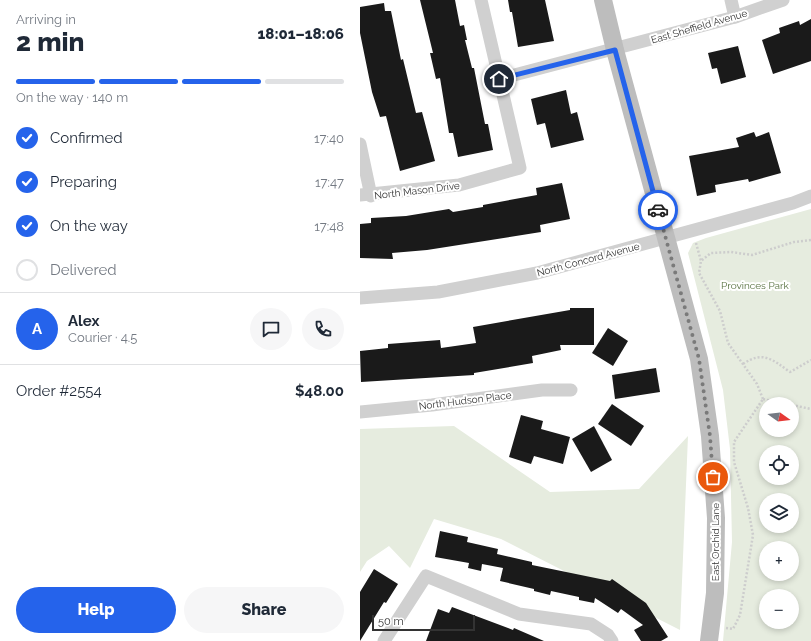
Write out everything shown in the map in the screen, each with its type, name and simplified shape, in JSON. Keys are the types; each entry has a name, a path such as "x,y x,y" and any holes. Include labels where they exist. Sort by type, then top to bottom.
{"street":[{"path":"481,0 499,79"},
{"name":"East Orchid Lane","path":"603,0 665,238 699,359 710,436 716,518 715,593 717,638"},
{"path":"731,0 735,17"},
{"name":"East Sheffield Avenue","path":"499,79 615,50 735,17 783,0"},
{"name":"North Mason Drive","path":"366,195 459,185 520,168 499,79"},
{"path":"360,144 366,195"},
{"name":"North Concord Avenue","path":"360,298 438,292 530,274 793,203 811,196"},
{"name":"North Hudson Place","path":"360,412 432,405 542,390 571,390"},
{"path":"384,641 426,576 519,614 591,624 608,635 612,641"}],"path":[{"path":"692,230 701,261 699,273 720,311 728,343 757,384 762,397"},
{"path":"701,261 711,253 731,252 752,255 794,242 811,240"},
{"path":"743,364 758,356 766,357 790,372 811,360"},
{"path":"717,638 725,628 733,629 740,615 753,535 748,508 734,462 734,442 759,405"},
{"path":"799,406 811,409"}],"green space":[{"name":"Provinces Park","path":"811,209 811,641 723,641 732,542 730,449 723,390 688,253 693,243 706,238"},
{"path":"454,426 550,492 639,489 688,436 680,630 501,539 434,519 410,568 389,546 367,561 360,572 360,429"}],"building":[{"path":"420,0 455,0 460,26 464,25 467,40 465,40 472,68 474,68 485,124 488,124 493,150 458,157 453,133 449,133 440,78 436,79 430,53 433,53"},
{"path":"508,0 545,0 554,41 518,47 512,12 510,12"},
{"path":"384,3 385,11 391,11 401,60 403,59 416,113 422,112 435,161 400,171 386,116 380,117 372,92 360,33 360,7"},
{"path":"811,19 811,61 773,74 762,40 780,33 779,28 799,21 800,25"},
{"path":"738,46 746,77 721,84 717,68 712,69 708,53"},
{"path":"566,90 571,114 577,112 584,140 551,148 545,123 537,125 531,99"},
{"path":"754,132 756,137 769,132 781,173 749,182 748,179 715,185 716,192 697,196 689,156 739,147 736,138"},
{"path":"562,183 570,219 540,225 541,232 427,250 392,253 393,259 360,258 360,224 371,223 371,218 406,216 449,209 453,212 483,207 483,205 537,195 536,188"},
{"path":"570,308 594,308 594,345 560,345 561,350 532,356 533,363 474,373 474,375 361,382 360,351 388,348 388,344 440,340 441,348 476,343 473,327 570,310"},
{"path":"608,328 628,341 613,366 592,353"},
{"path":"656,368 660,392 615,399 612,375"},
{"path":"612,404 644,426 631,446 598,424"},
{"path":"521,415 543,421 541,429 570,437 563,464 534,456 531,464 509,457"},
{"path":"594,426 612,460 591,472 572,439"},
{"path":"440,531 468,537 467,542 498,549 497,554 532,562 532,565 610,581 612,579 646,603 668,637 661,641 641,641 634,630 643,625 621,609 618,613 595,598 594,603 579,600 579,597 551,591 550,595 534,591 534,589 500,581 503,568 482,564 481,571 468,568 469,563 435,557"},
{"path":"374,569 398,584 386,603 384,602 360,641 360,592"},
{"path":"452,607 513,630 514,628 544,641 426,641 438,609 449,613"}],"way so far":[{"path":"658,210 699,359 710,436 713,477"}],"route":[{"path":"499,79 615,50 658,210"}]}
